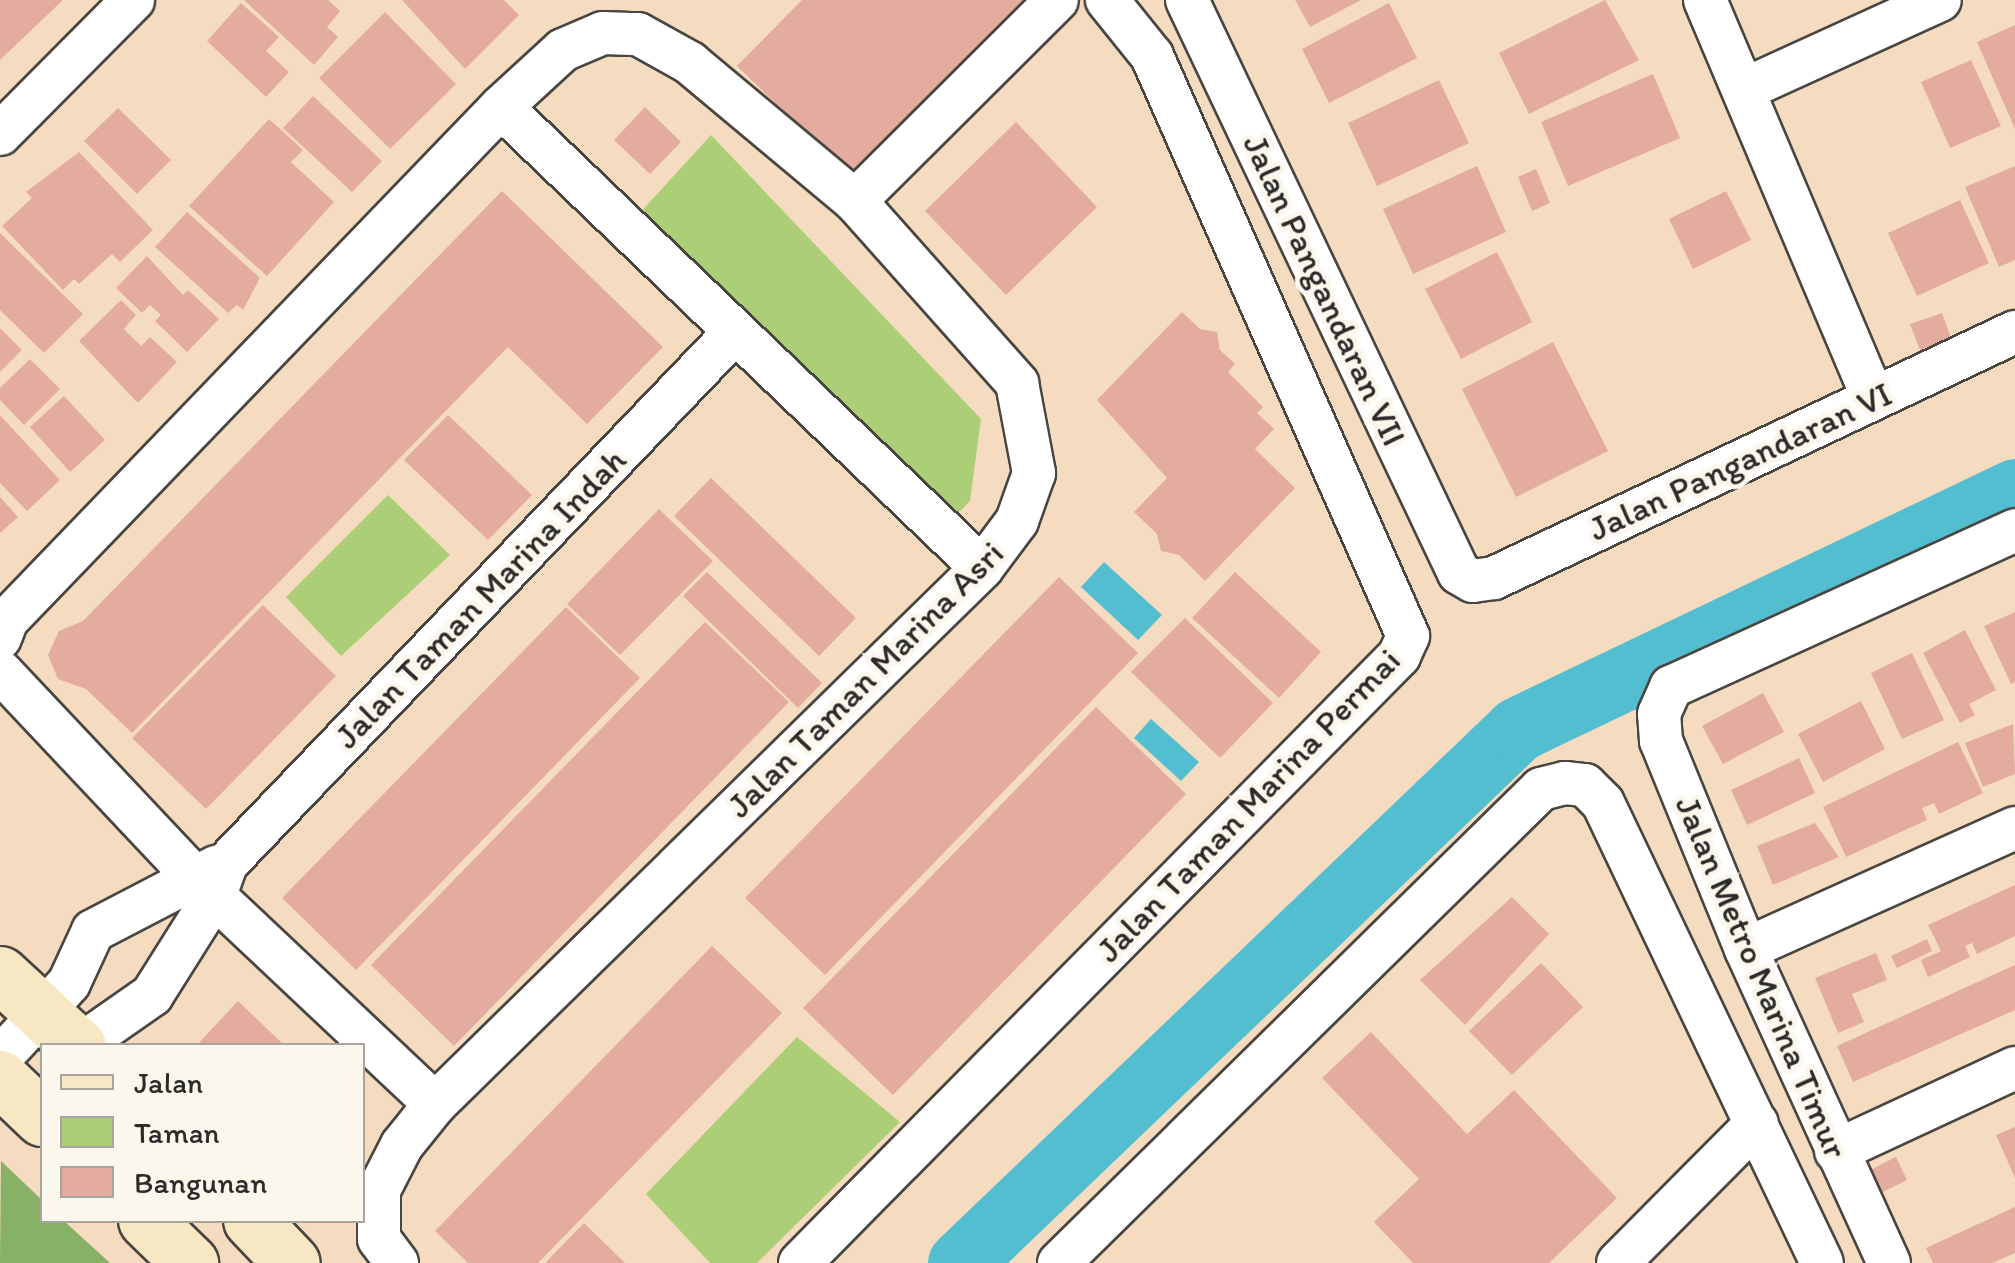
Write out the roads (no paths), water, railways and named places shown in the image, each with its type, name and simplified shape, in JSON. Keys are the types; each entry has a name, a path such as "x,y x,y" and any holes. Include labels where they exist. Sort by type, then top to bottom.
{"street":[{"path":"0,134 133,0"},
{"path":"0,638 7,620 501,106 563,50 603,34 638,34 690,63 856,202 1057,0"},
{"name":"Jalan Taman Marina Permai","path":"800,1263 1399,656 1408,636 1152,56 1107,0"},
{"name":"Jalan Pangandaran VII","path":"1187,0 1464,578"},
{"path":"1705,0 1873,397"},
{"path":"1744,89 1940,0"},
{"path":"501,106 982,568"},
{"name":"Jalan Taman Marina Asri","path":"434,1104 982,568 1018,521 1034,473 1017,383 856,202"},
{"name":"Jalan Taman Marina Indah","path":"211,878 93,931 70,983 67,1035 152,995 211,878 735,332"},
{"name":"Jalan Pangandaran VI","path":"1464,578 1494,578 2015,332"},
{"name":"Jalan Metro Marina Timur","path":"1889,1263 1746,949 1662,741 1659,714 1671,687 2015,530"},
{"path":"0,671 434,1104 402,1145 379,1190 378,1239 397,1263"},
{"path":"1059,1263 1541,789 1566,783 1585,786 1602,803 1822,1263"},
{"path":"1746,949 2015,828"},
{"path":"0,974 67,1035"},
{"path":"22,1087 40,1066"},
{"path":"1836,1150 2015,1068"},
{"path":"1618,1263 1757,1123"},
{"path":"149,1223 190,1263"},
{"path":"253,1223 292,1263"}],"water":[{"path":"1104,562 1162,615 1138,640 1081,587"},
{"path":"1151,719 1199,762 1181,781 1134,738"}],"waterway":[{"path":"960,1263 1518,729 2015,491"}]}
